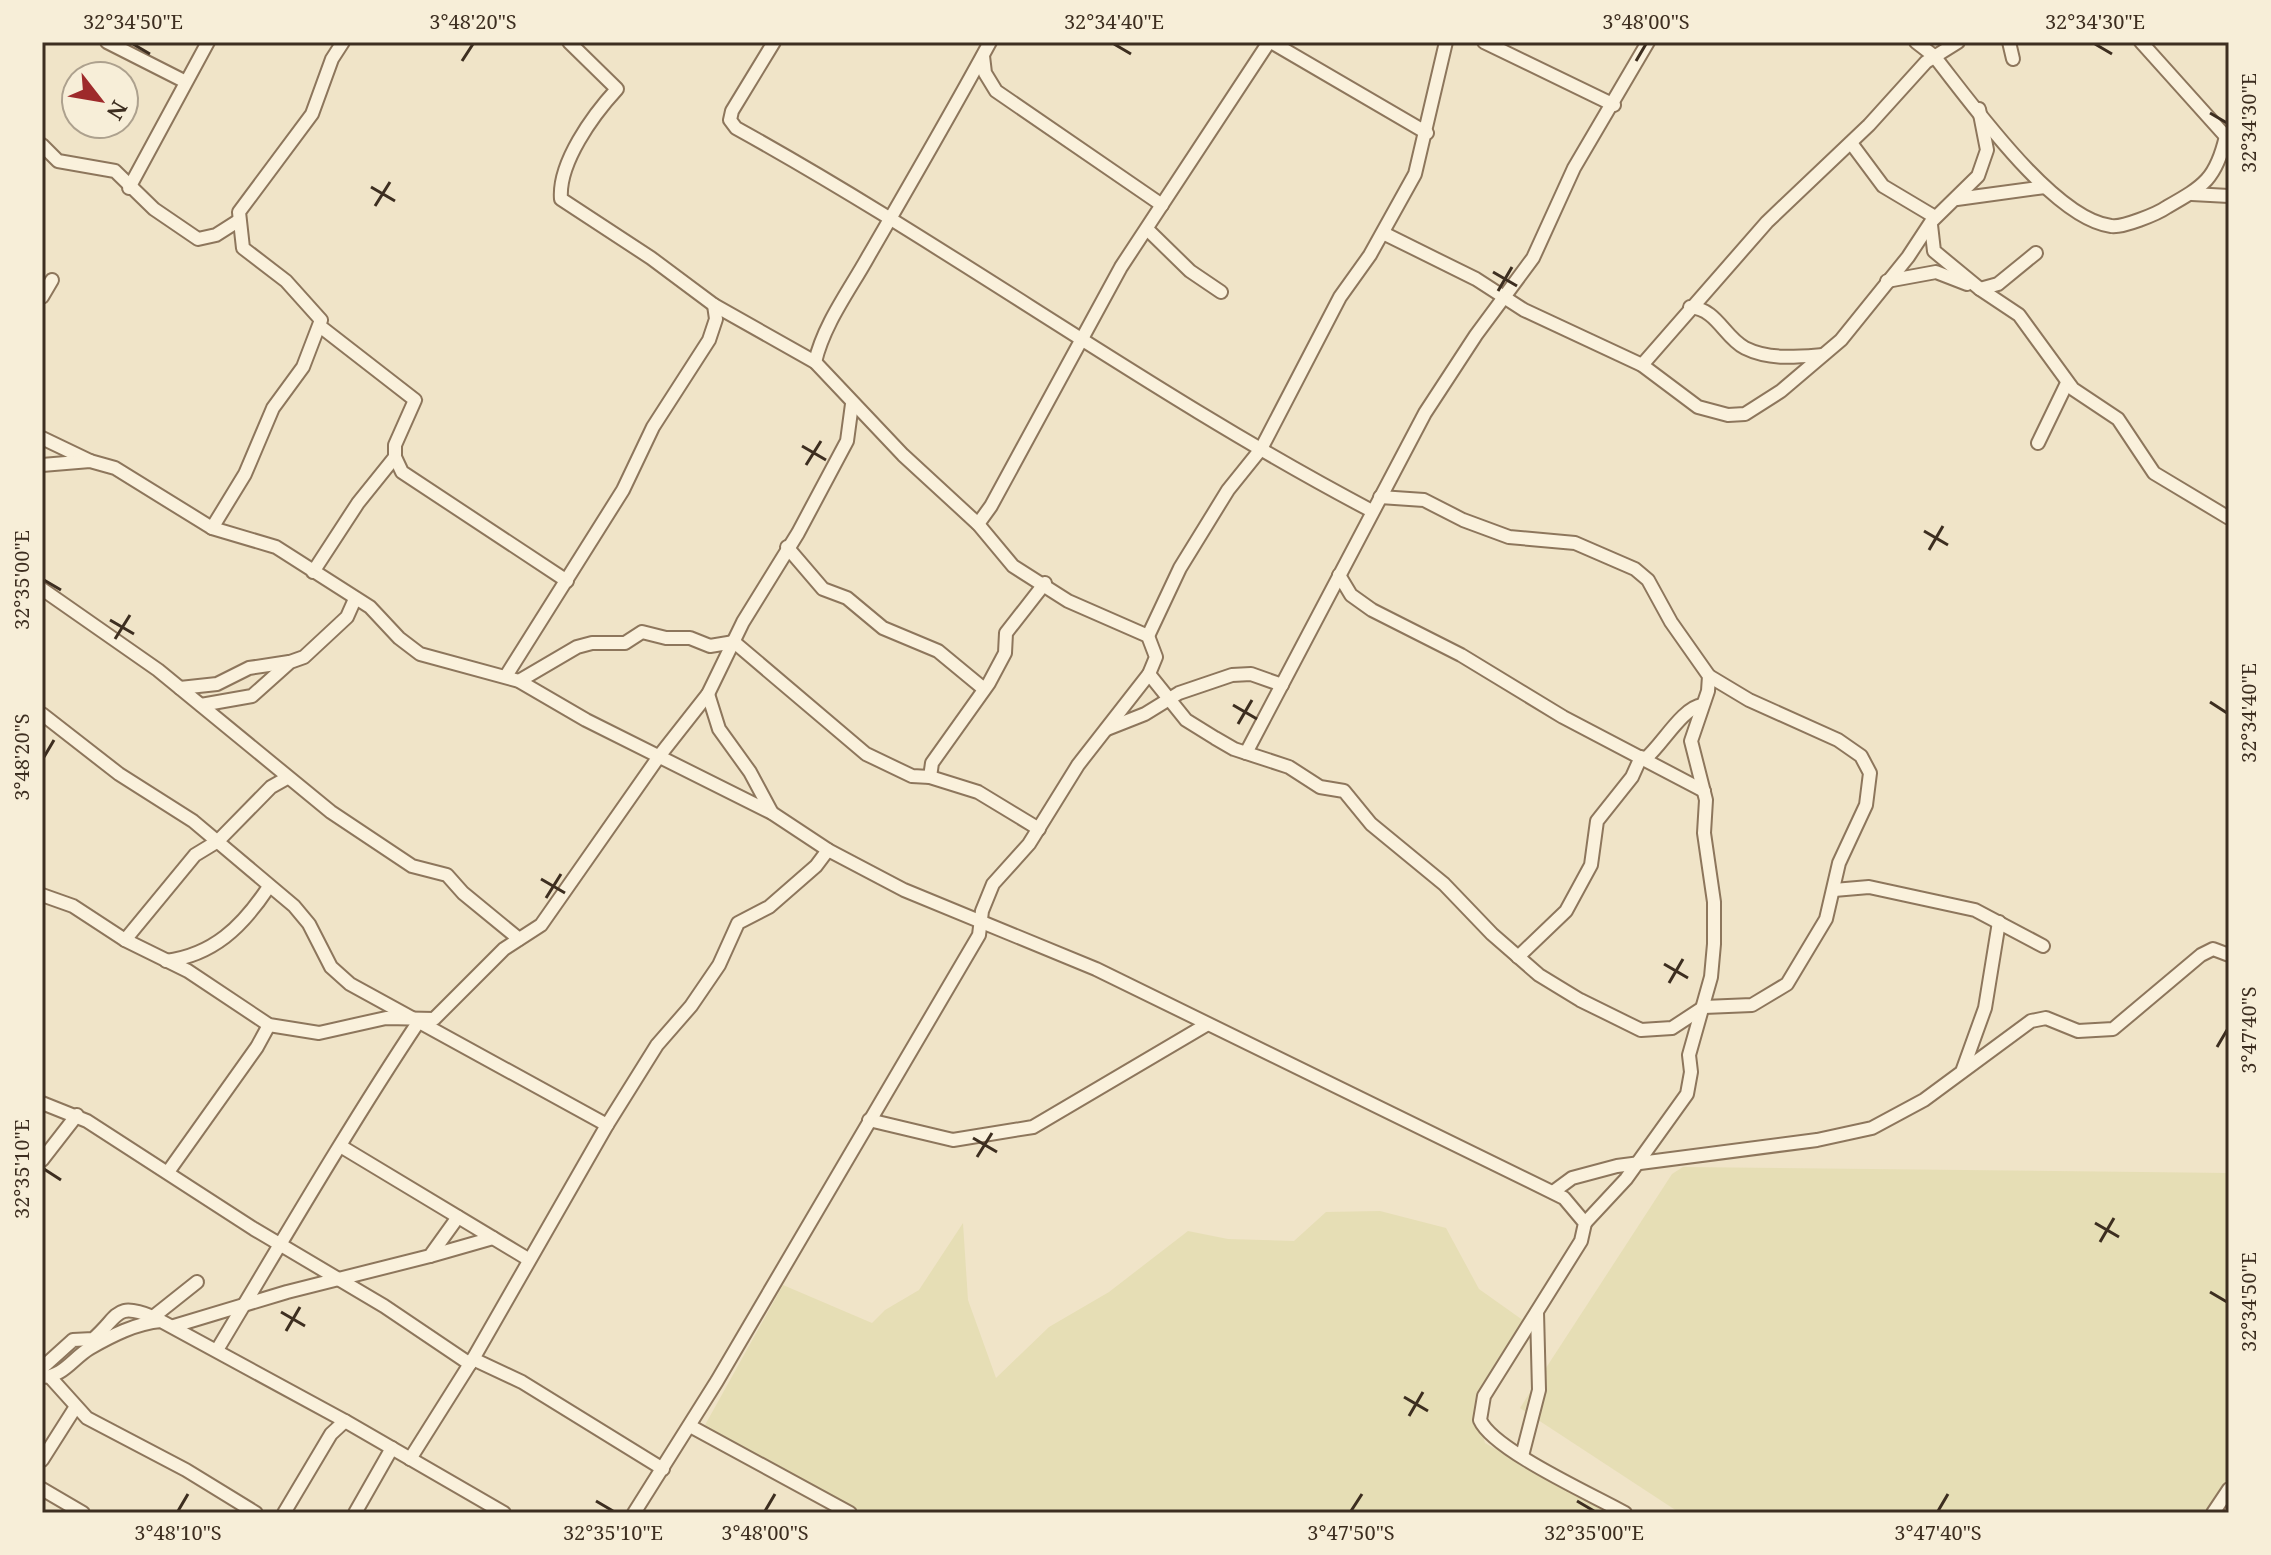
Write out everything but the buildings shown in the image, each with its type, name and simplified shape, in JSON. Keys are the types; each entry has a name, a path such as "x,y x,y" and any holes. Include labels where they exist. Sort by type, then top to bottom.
{"street":[{"path":"107,42 184,81"},
{"path":"129,188 184,81 208,42"},
{"path":"212,528 245,474 271,413 297,378 321,327 319,314 286,281 243,248 238,221 243,205 312,114 332,59 343,42"},
{"path":"569,42 617,89 567,160 559,181 561,199 651,258 714,305 815,362 835,380 852,404 978,524 1013,566 1045,583 1068,601 1148,636 1156,657 1149,674 1071,774 1039,829 993,884 980,921 979,935 690,1426 634,1513"},
{"path":"774,42 732,111 732,124 1261,449 1372,511"},
{"path":"815,362 826,329 933,150 957,98 990,42"},
{"path":"978,524 1083,341 1121,267 1270,42 1427,133"},
{"path":"1148,636 1180,568 1228,490 1261,449 1340,297 1383,233 1415,174 1446,42"},
{"path":"1484,42 1614,105"},
{"path":"1246,753 1425,413 1533,258 1574,168 1614,105 1648,42"},
{"path":"1640,56 1657,42"},
{"path":"1916,42 1934,56 2059,201 2107,226 2117,226 2158,213 2192,194 2215,172 2226,134 2141,42"},
{"path":"1642,365 1767,222 1851,143 1934,56 1958,42"},
{"path":"2009,42 2013,59"},
{"path":"983,56 985,73 996,91 1162,205"},
{"path":"957,98 977,88 996,91"},
{"path":"1383,233 1562,329 1642,365 1698,407 1728,415 1745,414 1781,391 1853,327 1933,220 1967,189 1984,166 1987,150 1979,109"},
{"path":"1851,143 1883,186 1933,220"},
{"path":"42,145 58,161 115,171 129,188 198,239 216,235 238,221"},
{"path":"1953,200 2045,187"},
{"path":"2192,194 2229,196"},
{"path":"1933,220 1934,251 1979,288 2019,315 2067,383 2080,396 2118,419 2154,473 2229,518"},
{"path":"1147,229 1190,271 1221,292"},
{"path":"1887,281 1936,272 1979,288 1998,284 2036,253"},
{"path":"42,297 52,280"},
{"path":"512,679 623,490 653,427 709,340 716,319 714,305"},
{"path":"1690,307 1708,313 1737,342 1756,352 1794,357 1822,355"},
{"path":"313,572 358,503 395,457 398,434 415,400 321,327"},
{"path":"2038,443 2067,383"},
{"path":"42,895 73,906 125,940 188,971 269,1025 319,1033 386,1018 419,1021 441,1015 492,960 541,925 660,755 708,694 847,441 852,404"},
{"path":"42,438 90,461 124,472 228,536 271,544 370,607 399,638 420,654 512,679 586,720 772,813 828,850 904,890 1096,969 1553,1192 1578,1211 1585,1223"},
{"path":"395,457 402,472 416,484 497,532 567,581"},
{"path":"42,465 90,461"},
{"path":"1149,674 1186,720 1246,753 1289,767 1320,787 1342,789 1371,824 1444,884 1518,957 1580,1000 1641,1030 1672,1028 1704,1007 1752,1005 1780,991 1795,974 1826,919 1839,863 1871,788 1870,773 1861,756 1838,740 1749,700 1709,676 1671,622 1648,580 1635,569 1575,543 1509,537 1463,520 1424,500 1380,497"},
{"path":"787,547 823,589 855,603 883,628 938,651 984,689"},
{"path":"1339,575 1351,595 1372,610 1704,791"},
{"path":"930,777 932,763 1004,656 1006,633 1045,583"},
{"path":"42,589 180,688 287,778 412,866 447,875 463,893 519,939"},
{"path":"180,688 217,684 249,668 304,657 347,617 355,599"},
{"path":"512,679 584,645 625,643 642,632 666,638 690,638 710,646 734,642"},
{"path":"734,642 849,742 912,776 930,777 978,792 1039,829"},
{"path":"201,705 252,696 290,662"},
{"path":"1105,729 1145,714 1170,698 1239,674 1263,677 1282,685"},
{"path":"1625,1513 1522,1456 1484,1429 1481,1407 1500,1368 1567,1268 1581,1241 1585,1223 1636,1164 1687,1094 1691,1072 1689,1055 1711,977 1714,931 1714,902 1704,833 1704,791 1691,741 1708,691 1709,676"},
{"path":"708,694 719,729 750,772 772,813"},
{"path":"1518,957 1566,911 1591,865 1597,821 1643,758 1663,743 1688,711 1702,705"},
{"path":"42,714 119,774 218,841 268,888 303,915 331,967 350,984 607,1125"},
{"path":"125,940 195,855 218,841 271,787 287,778"},
{"path":"410,1459 471,1362 607,1125 657,1045 691,1006 719,965 738,923 769,907 816,866 828,850"},
{"path":"1834,890 1869,887 1975,910 2043,946"},
{"path":"166,961 186,958 217,945 268,888"},
{"path":"1962,1072 1973,1051 1985,1008 1999,922"},
{"path":"1553,1192 1572,1178 1636,1164 1817,1140 1872,1128 1894,1119 2039,1018 2078,1031 2113,1029 2201,955 2213,949 2229,955"},
{"path":"217,1350 342,1147 380,1079 419,1021"},
{"path":"168,1172 257,1047 269,1025"},
{"path":"869,1120 953,1140 1033,1127 1206,1025"},
{"path":"42,1103 77,1115 471,1362 522,1382 663,1469"},
{"path":"42,1160 77,1115"},
{"path":"342,1147 528,1259"},
{"path":"430,1256 458,1217"},
{"path":"174,1326 244,1304 493,1238"},
{"path":"45,1374 73,1340 93,1339 114,1314 132,1309 153,1317 197,1282"},
{"path":"1522,1456 1539,1390 1537,1312"},
{"path":"45,1374 147,1322 161,1321 392,1448 488,1509 504,1513"},
{"path":"45,1374 75,1408 256,1513"},
{"path":"42,1460 75,1408"},
{"path":"284,1513 331,1434 345,1421"},
{"path":"690,1426 850,1513"},
{"path":"355,1513 392,1448"},
{"path":"42,1489 83,1513"},
{"path":"2213,1513 2229,1489"}],"shaded area":[{"path":"1683,1167 2229,1173 2229,1480 2207,1513 1680,1513 1520,1408 1672,1174"},
{"path":"1380,1211 1446,1228 1479,1289 1524,1321 1497,1360 1475,1403 1485,1443 1609,1513 853,1513 705,1425 783,1285 872,1323 885,1310 919,1290 963,1223 968,1300 996,1378 1049,1327 1109,1292 1188,1231 1228,1239 1294,1241 1326,1212"}]}
